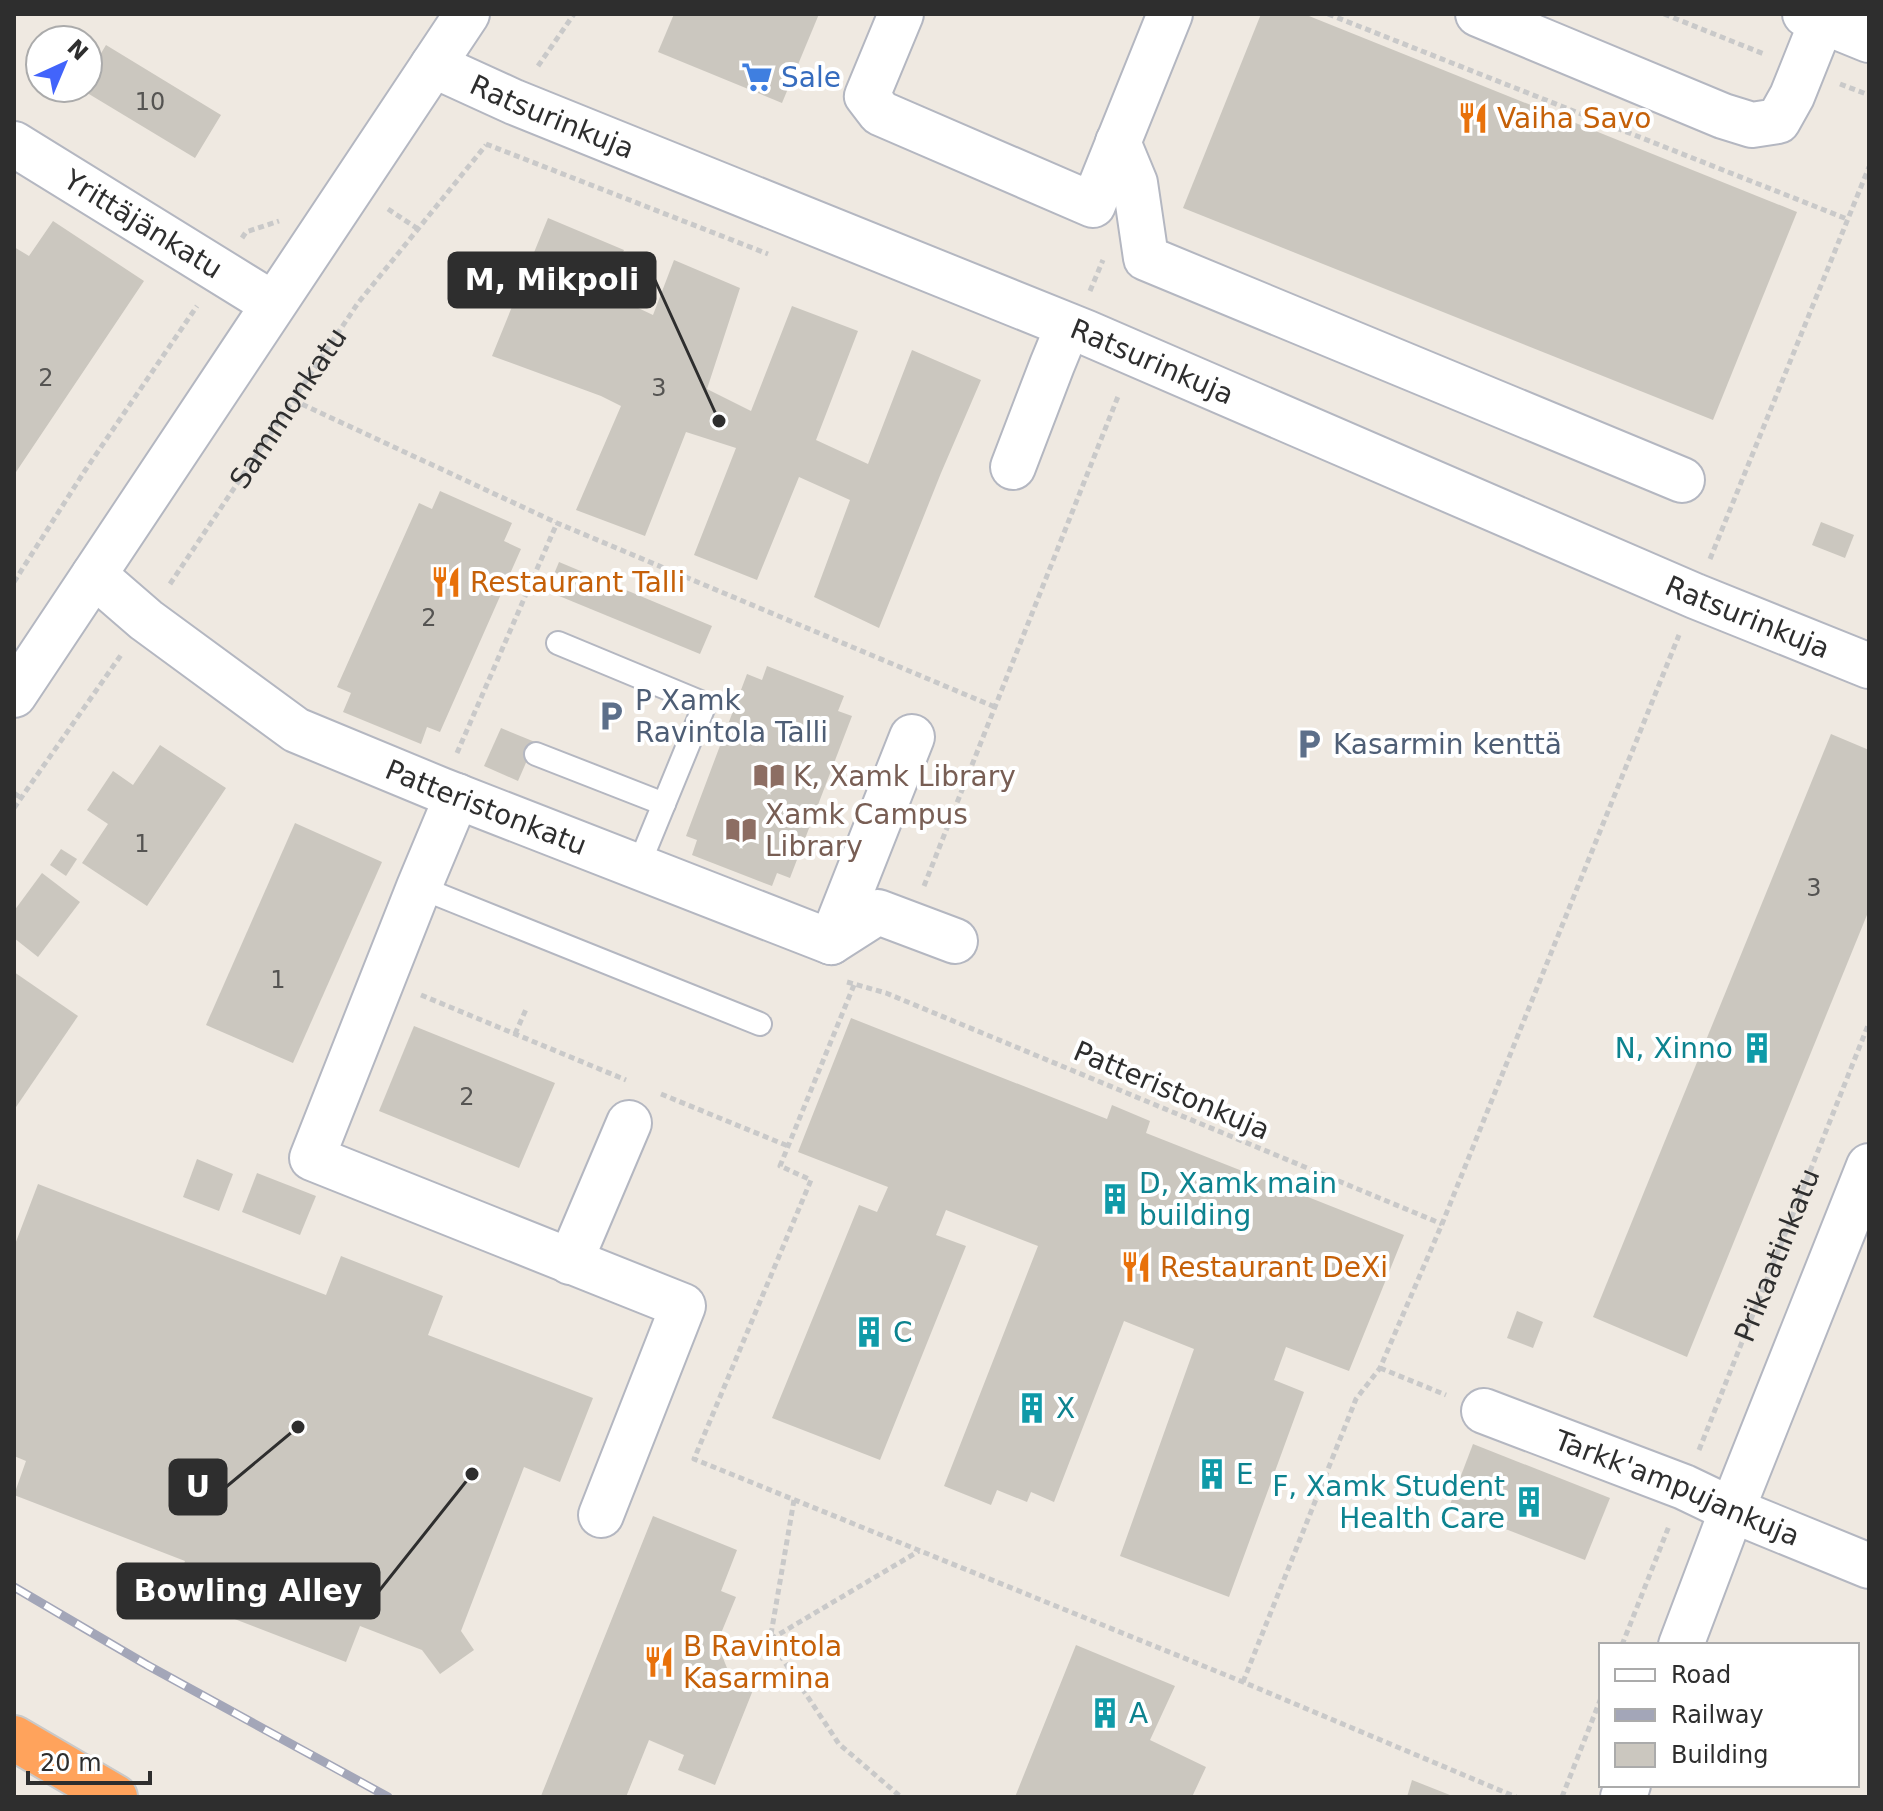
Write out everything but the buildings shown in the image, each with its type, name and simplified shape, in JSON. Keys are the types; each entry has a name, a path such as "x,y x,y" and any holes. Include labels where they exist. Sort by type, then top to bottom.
{"highway":[{"path":"14,1738 115,1797"}],"street":[{"path":"14,695 467,14"},
{"path":"901,14 867,96 880,113 1093,205 1170,14"},
{"path":"1478,14 1723,116 1752,125 1778,121 1792,96 1813,17 1869,40"},
{"name":"Ratsurinkuja","path":"433,65 514,102 1068,326 1695,596 1869,666"},
{"path":"1118,142 1135,183 1146,258 1682,480"},
{"name":"Yrittäjänkatu","path":"14,144 273,304"},
{"path":"1013,467 1068,326"},
{"name":"Patteristonkatu","path":"94,575 146,620 296,730 831,942"},
{"path":"831,942 912,737"},
{"path":"449,793 419,887 312,1158 683,1306 601,1515"},
{"path":"831,942 878,912 955,941"},
{"path":"570,1262 630,1102"},
{"name":"Prikaatinkatu","path":"1682,1643 1869,1166"},
{"name":"Tarkk'ampujankuja","path":"1484,1411 1684,1487 1869,1566"}],"lane":[{"path":"558,643 705,704 638,867"},
{"path":"536,754 664,804"},
{"path":"419,887 760,1024"}],"path":[{"name":"Sammonkatu","path":"14,808 146,620 358,303 486,144 574,14"},
{"path":"1328,14 1847,219"},
{"path":"1243,1682 1356,1399 1380,1368 1442,1224 1869,167"},
{"path":"909,924 1120,394 1109,388"},
{"path":"293,400 557,523 995,707"},
{"path":"449,793 557,523"},
{"path":"14,793 21,798"},
{"path":"383,980 515,1034 630,1102"},
{"path":"854,985 780,1166 811,1180 694,1459 1243,1682 1516,1797"},
{"name":"Patteristonkuja","path":"886,993 1442,1224"},
{"path":"515,1034 527,1007"},
{"name":"Prikaatinkatu","path":"1623,1643 1869,1023"},
{"path":"659,1093 788,1146"},
{"path":"1380,1368 1484,1411"},
{"path":"794,1500 770,1640 839,1744 901,1797"},
{"path":"770,1640 919,1551"},
{"path":"1562,1797 1599,1703"}],"railway":[{"path":"14,1587 147,1665 388,1797"}],"place":[{"name":"Sale","path":"757,77"},
{"name":"Vaiha Savo","path":"1473,118"},
{"name":"M, Mikpoli","path":"719,421"},
{"name":"Restaurant Talli","path":"446,582"},
{"name":"P Xamk Ravintola Talli","path":"611,716"},
{"name":"Kasarmin kenttä","path":"1309,744"},
{"name":"K, Xamk Library","path":"769,776"},
{"name":"Xamk Campus Library","path":"741,830"},
{"name":"N, Xinno","path":"1757,1048"},
{"name":"D, Xamk main building","path":"1115,1199"},
{"name":"Restaurant DeXi","path":"1136,1267"},
{"name":"C","path":"869,1332"},
{"name":"X","path":"1032,1408"},
{"name":"U","path":"298,1427"},
{"name":"Bowling Alley","path":"472,1474"},
{"name":"E","path":"1212,1474"},
{"name":"F, Xamk Student Health Care","path":"1529,1502"},
{"name":"B Ravintola Kasarmina","path":"659,1662"},
{"name":"A","path":"1105,1713"}]}
